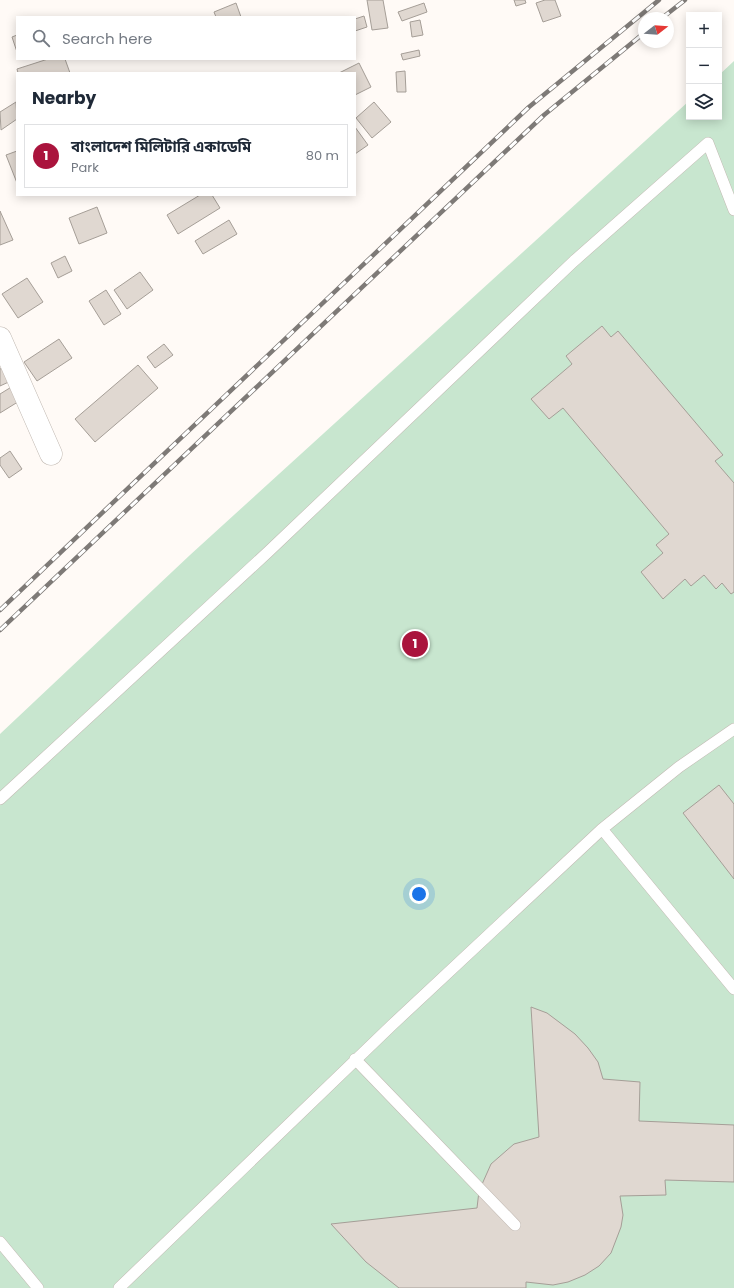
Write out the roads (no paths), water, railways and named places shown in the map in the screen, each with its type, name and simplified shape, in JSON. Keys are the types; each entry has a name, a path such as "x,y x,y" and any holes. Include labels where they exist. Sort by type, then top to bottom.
{"street":[{"path":"0,338 51,454"}],"lane":[{"path":"0,799 268,552 574,261 708,143 734,210"},
{"path":"119,1288 355,1060 602,829 679,767 734,729"},
{"path":"602,829 734,989"},
{"path":"355,1060 515,1225"},
{"path":"0,1242 38,1288"}],"railway":[{"path":"0,610 529,107 659,0"},
{"path":"670,12 685,0"},
{"path":"0,630 544,115 638,38"}],"place":[{"name":"বাংলাদেশ মিলিটারি একাডেমি","path":"415,644"}]}
